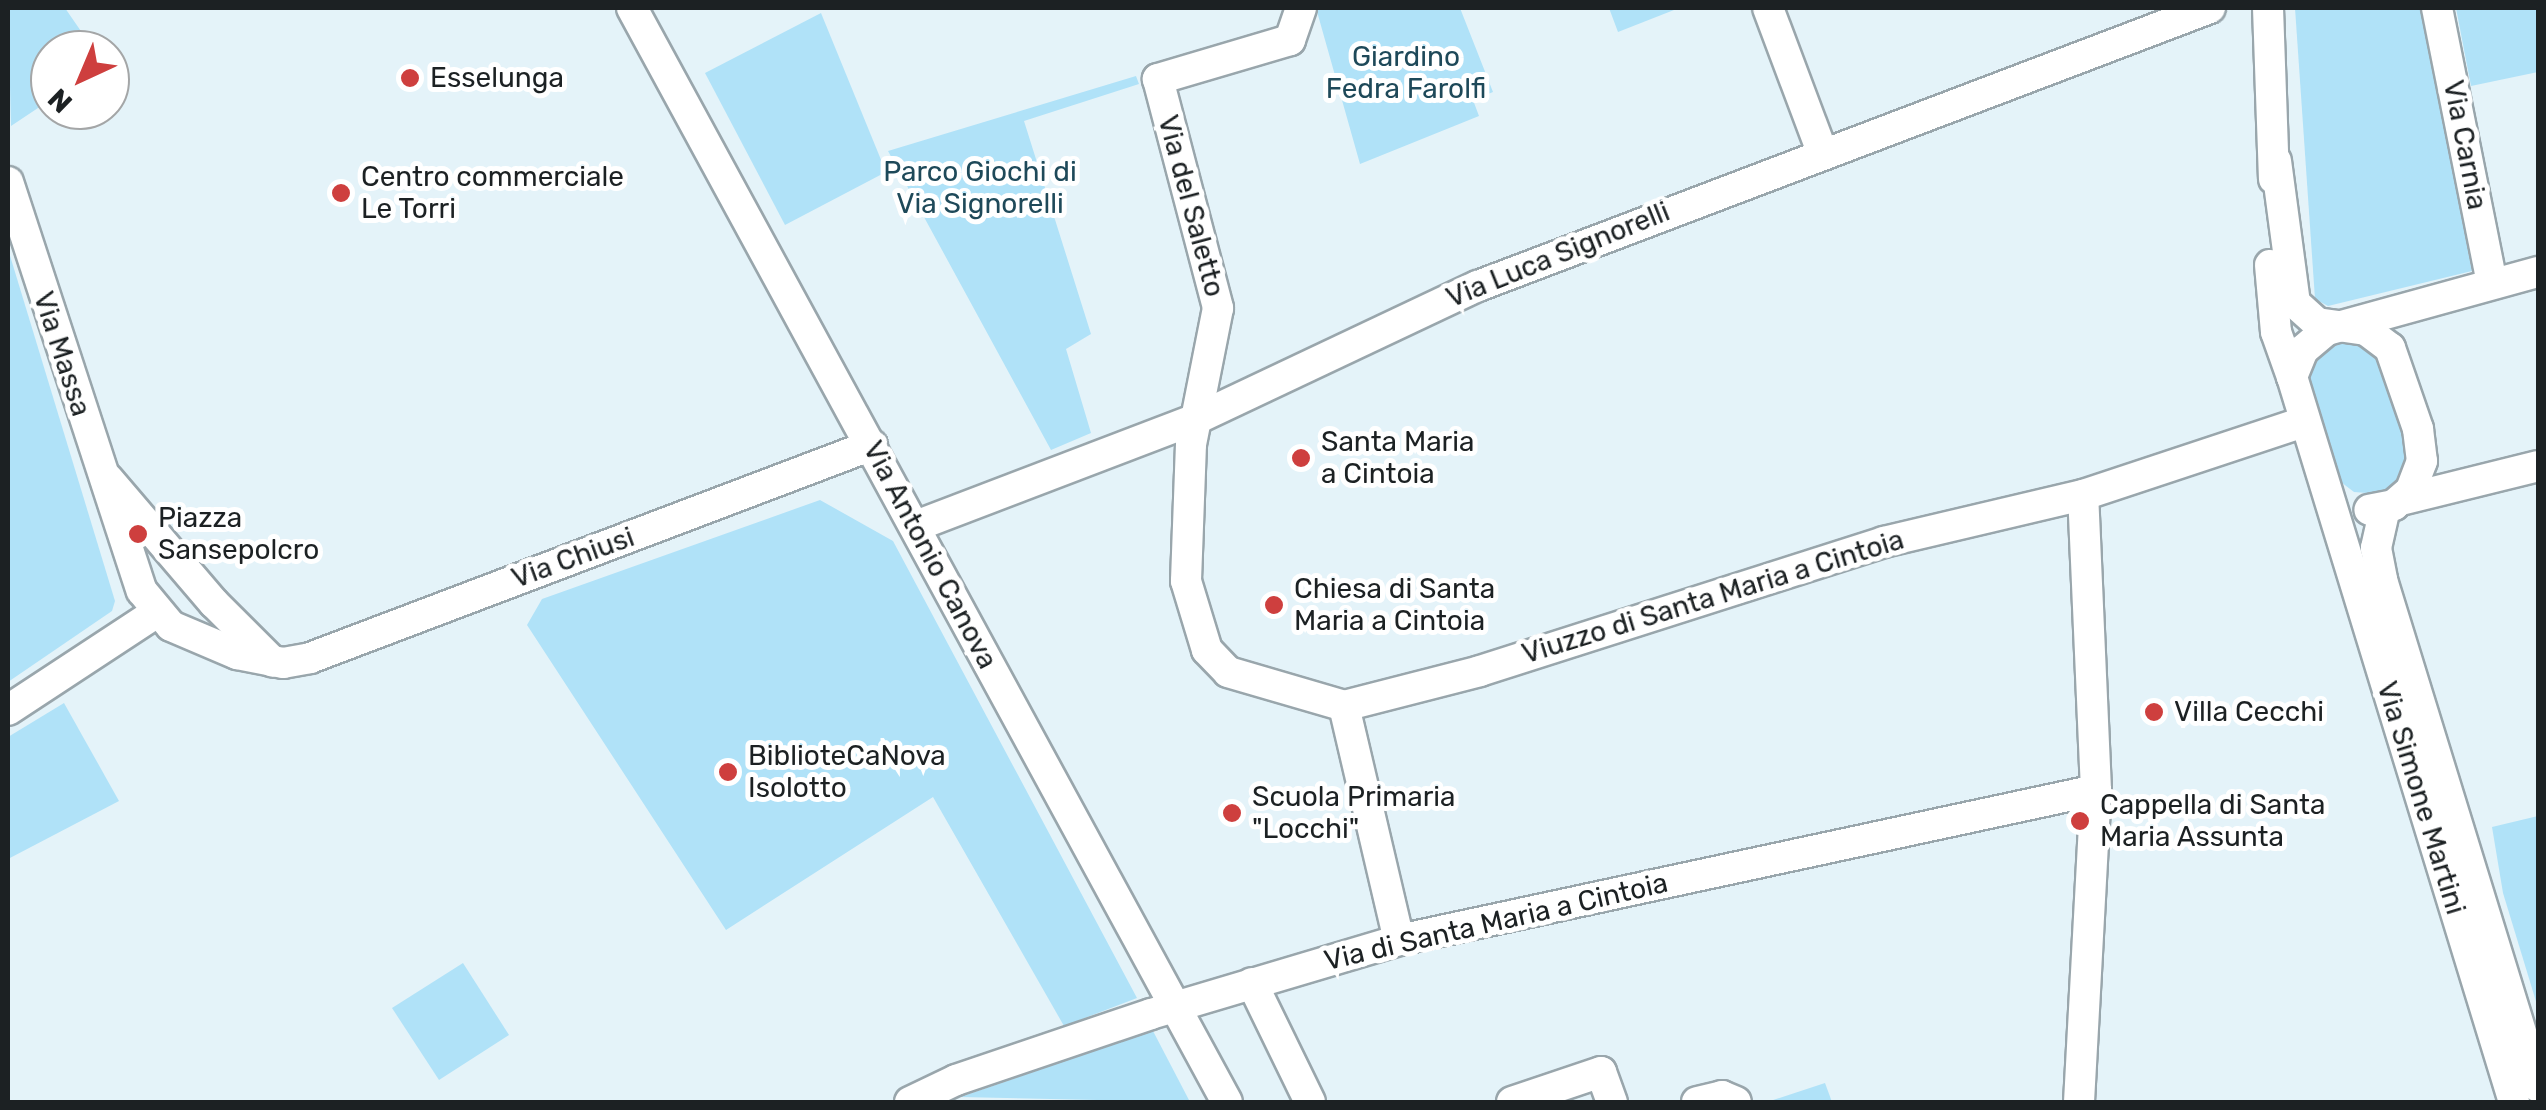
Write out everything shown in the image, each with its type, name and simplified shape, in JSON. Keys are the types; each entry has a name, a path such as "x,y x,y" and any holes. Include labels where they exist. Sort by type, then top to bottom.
{"street":[{"name":"Via Antonio Canova","path":"632,8 1227,1102"},
{"name":"Via del Saletto","path":"1301,8 1297,33 1282,44 1158,79 1218,308 1194,420 1186,580 1207,650 1240,679 1344,706"},
{"path":"1768,8 1822,152"},
{"name":"Via Luca Signorelli","path":"916,526 1194,420 1478,286 2174,14 2210,8"},
{"name":"Via Simone Martini","path":"2268,8 2276,161 2293,298 2310,319 2372,333 2397,358 2422,450 2415,484 2393,504 2377,562 2538,1088"},
{"name":"Via Carnia","path":"2437,8 2492,283"},
{"name":"Via Simone Martini","path":"2276,161 2269,252 2276,332 2292,377 2301,423 2331,493 2514,1102"},
{"name":"Via Massa","path":"8,182 99,468"},
{"path":"2292,377 2308,344 2336,326 2538,272"},
{"name":"Viuzzo di Santa Maria a Cintoia","path":"1344,706 1480,671 1884,542 2083,495 2301,423"},
{"name":"Via Chiusi","path":"274,662 322,654 872,446"},
{"path":"2331,493 2355,508 2393,504 2538,466"},
{"path":"99,468 132,566 157,612 204,642 274,662"},
{"path":"99,468 202,590 274,662"},
{"path":"2079,1102 2096,790 2083,495"},
{"path":"8,710 157,612"},
{"path":"1344,706 1399,940"},
{"name":"Via di Santa Maria a Cintoia","path":"910,1102 956,1080 1175,1006 1399,940 2096,790"},
{"path":"1252,983 1310,1102"},
{"path":"1512,1102 1600,1072 1612,1102"},
{"path":"1697,1102 1722,1096 1736,1102"}],"green space":[{"path":"8,8 65,8 80,30 30,30 30,113 11,126"},
{"name":"Giardino Fedra Farolfi","path":"1316,8 1460,8 1493,92 1473,100 1479,116 1360,164"},
{"path":"1609,8 1673,8 1674,10 1618,32"},
{"path":"2295,8 2421,8 2472,271 2328,306 2315,299"},
{"path":"2456,8 2538,8 2538,72 2471,86"},
{"path":"821,13 886,172 785,225 705,73"},
{"name":"Parco Giochi di Via Signorelli","path":"1136,76 1139,84 1024,121 1091,334 1066,349 1091,433 1051,450 888,151"},
{"path":"8,249 115,601 112,611 8,682"},
{"path":"2335,340 2360,340 2381,355 2412,448 2399,481 2380,494 2354,492 2337,479 2307,378 2316,355"},
{"path":"820,500 893,541 1137,998 1064,1026 933,797 726,930 527,625 542,599"},
{"path":"64,703 119,801 8,859 8,737"},
{"path":"2538,816 2538,1008 2503,893 2492,827"},
{"path":"463,963 509,1035 439,1080 392,1008"},
{"path":"1153,1031 1190,1102 960,1097"},
{"path":"1825,1083 1832,1102 1767,1102"}],"place":[{"name":"Esselunga","path":"410,78"},
{"name":"Centro commerciale Le Torri","path":"341,193"},
{"name":"Santa Maria a Cintoia","path":"1301,458"},
{"name":"Piazza Sansepolcro","path":"138,534"},
{"name":"Chiesa di Santa Maria a Cintoia","path":"1274,605"},
{"name":"Villa Cecchi","path":"2154,712"},
{"name":"BiblioteCaNova Isolotto","path":"728,772"},
{"name":"Scuola Primaria \"Locchi\"","path":"1232,813"},
{"name":"Cappella di Santa Maria Assunta","path":"2080,821"}]}
